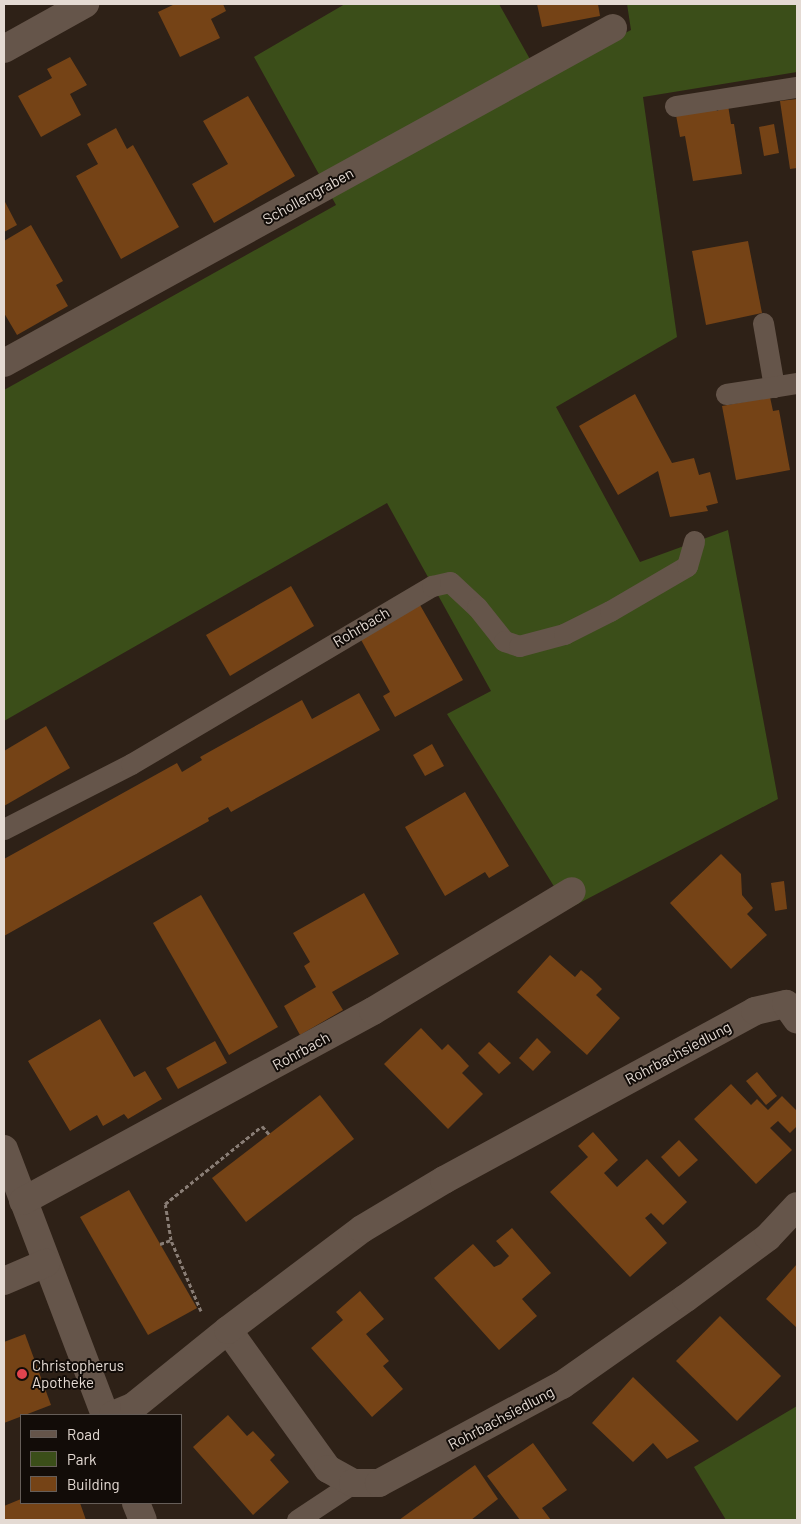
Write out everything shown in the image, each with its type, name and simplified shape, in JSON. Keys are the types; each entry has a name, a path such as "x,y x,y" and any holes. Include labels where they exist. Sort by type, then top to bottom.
{"street":[{"path":"4,49 85,4"},
{"name":"Schollengraben","path":"4,363 613,28"},
{"name":"Rohrbach","path":"23,1201 373,1012 572,891"},
{"name":"Rohrbachsiedlung","path":"115,1414 134,1406 221,1335 362,1230 444,1180 755,1011 786,1004 797,1020"},
{"path":"4,1149 105,1414"},
{"name":"Rohrbachsiedlung","path":"221,1335 328,1469 353,1483 379,1483 562,1385 679,1304 768,1237 797,1206"},
{"path":"4,1281 46,1263"},
{"path":"136,1504 144,1520"}],"lane":[{"path":"675,106 797,87"},
{"path":"763,323 774,387"},
{"path":"726,394 797,383"},
{"name":"Rohrbach","path":"4,829 131,764 432,586 450,582 477,607 504,642 519,646 564,634 610,612 679,571 687,566 694,541"},
{"path":"297,1520 353,1483"}],"path":[{"path":"221,1335 171,1240 165,1204 262,1126 269,1134"},
{"path":"160,1244 171,1240"}],"green space":[{"path":"345,4 499,4 540,77 631,30 627,4 797,4 797,72 643,97 677,337 556,407 640,562 728,530 778,799 568,909 447,714 491,691 387,503 4,721 4,390 336,205 254,57"},
{"path":"797,1406 797,1520 726,1520 694,1467"}],"building":[{"path":"175,4 223,4 226,11 211,19 220,38 180,57 158,12"},
{"path":"537,4 598,4 600,16 542,27"},
{"path":"70,57 87,85 70,94 81,115 41,137 18,96 52,78 47,69"},
{"path":"248,96 295,176 214,223 192,184 228,164 203,121"},
{"path":"797,99 797,168 790,169 780,101"},
{"path":"728,105 731,124 734,124 742,174 693,181 685,136 680,137 676,115 716,109 717,111"},
{"path":"774,124 779,153 764,156 759,127"},
{"path":"116,128 127,149 133,145 179,227 121,259 76,176 98,164 87,144"},
{"path":"4,200 17,225 4,232"},
{"path":"31,225 63,281 56,285 68,306 17,335 4,313 4,241"},
{"path":"748,241 762,313 706,325 692,251"},
{"path":"635,394 672,463 694,458 699,475 710,472 718,503 706,506 708,511 670,517 658,471 618,495 579,426"},
{"path":"770,397 773,411 779,410 790,470 736,480 722,406"},
{"path":"291,586 314,626 230,676 206,635"},
{"path":"420,605 463,680 395,717 383,696 390,692 360,638"},
{"path":"359,693 380,730 231,812 228,807 208,818 209,821 4,936 4,859 177,763 182,772 202,760 200,757 302,700 312,719"},
{"path":"46,726 70,768 4,806 4,751"},
{"path":"432,744 444,766 425,776 413,755"},
{"path":"465,792 509,866 489,878 485,872 445,896 405,827"},
{"path":"721,854 741,874 742,895 753,908 747,914 767,935 731,969 670,903"},
{"path":"784,881 787,909 775,911 771,883"},
{"path":"364,893 399,954 332,992 343,1010 300,1035 284,1006 316,987 304,966 310,962 293,933"},
{"path":"201,895 278,1027 229,1055 153,923"},
{"path":"550,955 575,977 581,970 592,979 602,989 596,995 620,1018 587,1055 517,992"},
{"path":"100,1019 134,1077 145,1071 162,1099 128,1119 124,1114 103,1126 97,1115 70,1131 28,1061"},
{"path":"421,1028 442,1050 448,1044 459,1055 469,1066 462,1073 483,1094 448,1129 384,1064"},
{"path":"537,1038 551,1052 533,1071 519,1058"},
{"path":"215,1041 227,1063 178,1089 166,1068"},
{"path":"489,1042 511,1063 499,1074 478,1053"},
{"path":"757,1072 777,1096 766,1105 746,1081"},
{"path":"731,1084 751,1105 757,1099 768,1110 782,1096 797,1111 797,1126 790,1133 778,1121 770,1128 792,1150 756,1184 694,1119"},
{"path":"320,1095 354,1139 246,1222 212,1178"},
{"path":"593,1132 618,1160 604,1173 617,1187 647,1159 687,1202 663,1225 651,1213 645,1218 667,1243 630,1277 550,1192 588,1157 578,1146"},
{"path":"679,1140 698,1160 679,1177 661,1157"},
{"path":"129,1190 197,1308 148,1335 80,1217"},
{"path":"512,1228 551,1273 522,1299 537,1316 499,1350 434,1278 473,1244 494,1267 501,1264 509,1256 496,1241"},
{"path":"797,1264 797,1328 766,1299"},
{"path":"360,1291 384,1319 366,1334 389,1361 383,1366 403,1389 372,1417 311,1348 343,1320 336,1312"},
{"path":"720,1316 781,1376 737,1421 676,1361"},
{"name":"Christopherus Apotheke","path":"25,1334 51,1405 28,1414 20,1414 20,1417 4,1423 4,1342"},
{"path":"633,1377 699,1441 667,1459 653,1443 633,1462 592,1423"},
{"path":"228,1415 247,1436 253,1431 275,1455 270,1460 289,1482 253,1515 193,1447"},
{"path":"533,1443 567,1490 542,1508 551,1520 520,1520 487,1476"},
{"path":"475,1465 498,1499 471,1520 399,1520"},
{"path":"20,1499 20,1504 80,1504 86,1520 4,1520 4,1506"}],"place":[{"name":"Christopherus Apotheke","path":"22,1374"}]}
